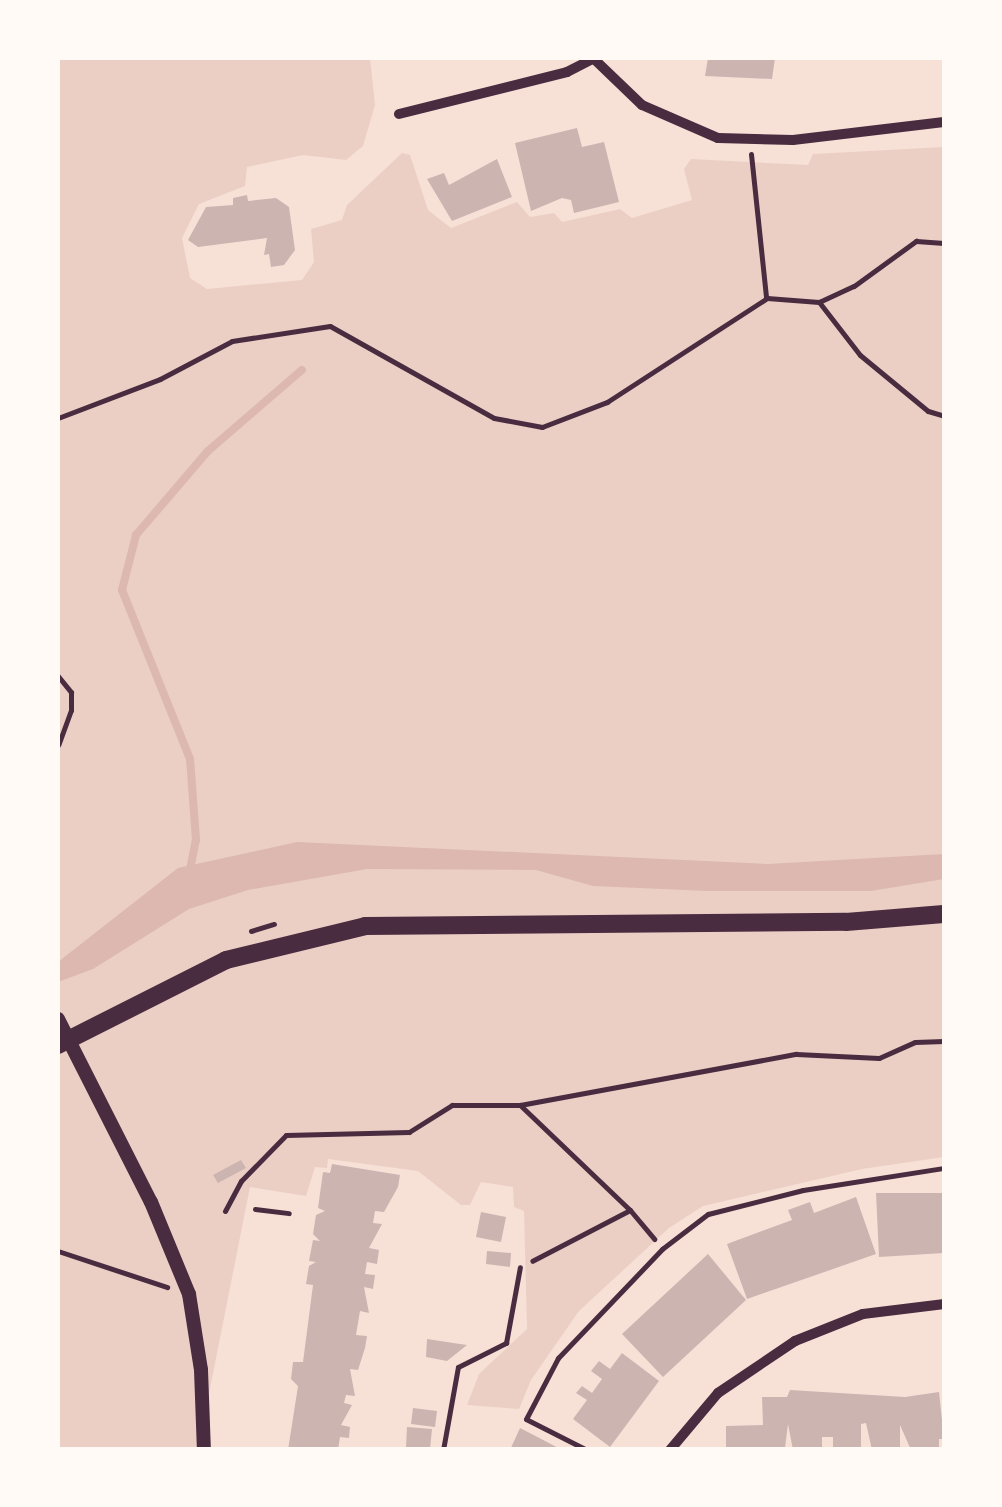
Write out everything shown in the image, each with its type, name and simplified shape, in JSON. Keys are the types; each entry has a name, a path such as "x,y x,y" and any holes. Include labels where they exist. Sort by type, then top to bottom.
{"main road":[{"path":"58,1045 226,960 330,931 390,924 846,922 944,914"}],"street":[{"path":"399,114 567,72 594,58 658,114 700,133 749,141 944,122"},
{"path":"58,1019 152,1202 189,1294 200,1359 204,1450"},
{"path":"670,1450 718,1393 795,1341 863,1314 944,1304"}],"lane":[{"path":"587,1450 526,1419 558,1358 662,1248 708,1214 804,1190 944,1168"},
{"path":"443,1450 458,1366 506,1343 520,1267"}],"path":[{"path":"749,141 766,298"},
{"path":"58,418 160,379 232,341 330,326 494,418 542,427 607,402 766,298 819,302 854,286 916,241 944,243"},
{"path":"819,302 860,355 928,412 944,416"},
{"path":"58,676 71,692 72,710 58,745"},
{"path":"225,1211 241,1181 286,1135 409,1132 452,1105 520,1105 796,1054 879,1058 916,1042 944,1041"},
{"path":"520,1105 630,1210 662,1248"},
{"path":"255,1210 289,1213"},
{"path":"520,1267 630,1210"},
{"path":"58,1250 189,1294"}],"shaded area":[{"path":"58,58 370,58 375,105 363,146 346,160 303,155 247,167 245,186 199,204 182,238 190,278 207,289 302,280 314,262 311,229 342,220 347,205 402,153 410,155 428,210 451,228 517,202 530,217 554,213 562,222 620,209 632,218 692,200 684,169 691,159 808,165 813,154 944,147 944,1157 862,1169 703,1206 669,1228 579,1311 531,1380 519,1409 467,1405 479,1374 527,1329 524,1211 514,1207 513,1187 481,1182 470,1205 461,1205 418,1171 328,1159 327,1168 315,1167 306,1196 250,1187 198,1449 58,1449"},
{"path":"297,842 768,864 944,854 944,879 871,891 708,891 593,886 536,870 367,869 248,890 189,909 93,969 58,982 58,962 178,868"}],"building":[{"path":"708,58 775,58 772,79 705,76"},
{"path":"577,128 582,147 604,142 619,202 574,213 571,200 562,198 531,211 515,143"},
{"path":"497,159 512,197 452,221 427,179 444,173 449,185"},
{"path":"247,195 248,201 276,198 289,207 295,250 284,265 271,267 269,254 264,255 267,238 198,247 188,240 206,207 233,205 233,198"},
{"path":"241,1160 246,1168 218,1183 213,1175"},
{"path":"332,1164 400,1175 384,1212 375,1211 373,1223 382,1224 369,1248 379,1250 377,1264 367,1262 365,1274 375,1275 373,1289 364,1287 369,1313 360,1311 356,1335 367,1336 358,1370 350,1369 355,1396 346,1395 344,1403 352,1405 341,1425 350,1427 349,1438 340,1437 338,1450 288,1450 298,1386 291,1379 293,1362 303,1362 313,1285 306,1284 309,1266 316,1262 309,1261 313,1240 320,1241 313,1234 316,1215 325,1211 318,1208 323,1172 330,1173"},
{"path":"876,1193 944,1193 944,1253 879,1257"},
{"path":"856,1197 876,1254 747,1299 727,1244 792,1220 788,1210 810,1202 814,1213"},
{"path":"481,1212 506,1217 501,1242 476,1237"},
{"path":"487,1251 511,1253 510,1267 486,1264"},
{"path":"708,1254 746,1300 663,1377 622,1334"},
{"path":"427,1339 467,1345 447,1361 426,1357"},
{"path":"622,1353 659,1381 610,1447 573,1419 587,1400 576,1393 582,1386 592,1393 602,1379 591,1371 599,1361 610,1369"},
{"path":"790,1390 905,1397 939,1392 944,1439 939,1439 939,1450 911,1450 900,1425 900,1450 872,1450 866,1423 861,1424 861,1450 833,1450 833,1437 822,1437 822,1450 793,1450 788,1424 785,1448 726,1450 726,1426 763,1425 762,1397 787,1397"},
{"path":"413,1408 437,1411 435,1427 411,1424"},
{"path":"407,1427 432,1429 430,1449 406,1447"},
{"path":"520,1428 547,1442 562,1450 510,1450"}],"waterway":[{"path":"189,875 196,840 190,759 122,590 136,535 208,451 302,370"}]}
